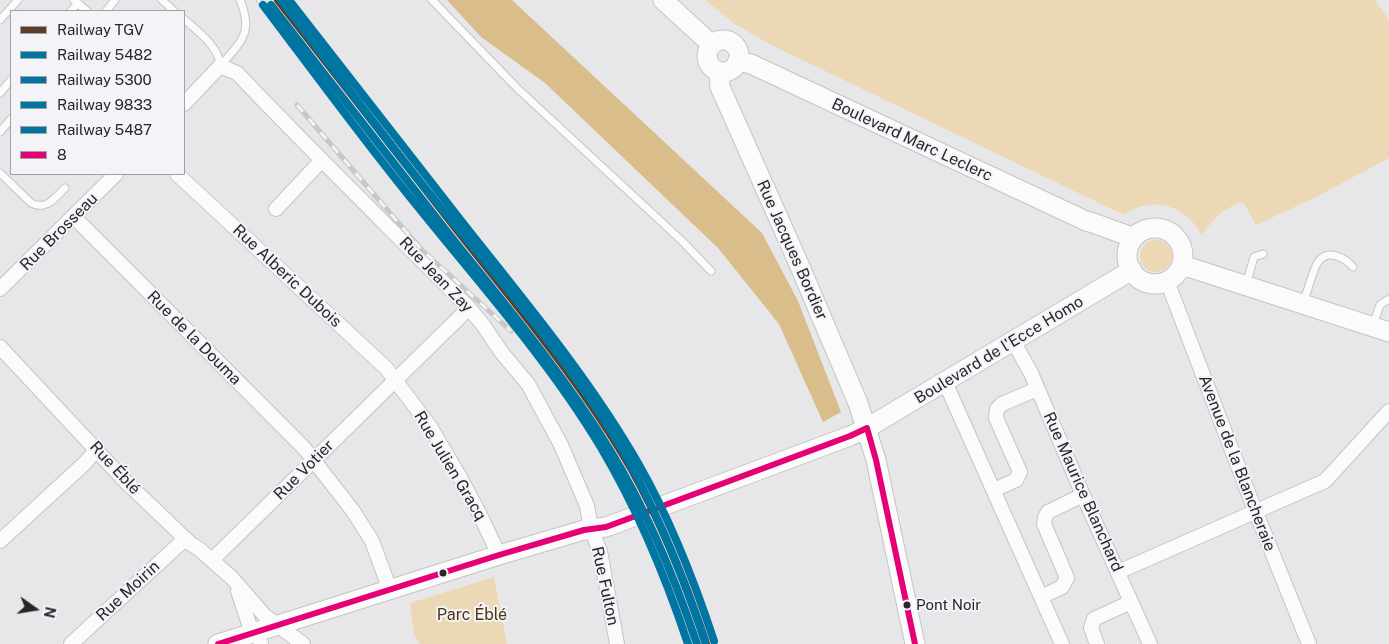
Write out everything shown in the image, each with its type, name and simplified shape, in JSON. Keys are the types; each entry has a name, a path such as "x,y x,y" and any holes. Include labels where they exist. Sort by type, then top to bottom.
{"street":[{"path":"663,0 712,44"},
{"path":"724,40 732,43 738,51 738,61 731,70 719,72 711,68 707,60 707,52 712,44 724,40"},
{"name":"Boulevard Marc Leclerc","path":"738,61 751,64 1086,221 1100,234 1132,253"},
{"path":"185,103 220,66"},
{"name":"Rue Jean Zay","path":"220,66 237,73 321,161 368,205 484,325 502,353 528,384 548,419 587,506 591,529"},
{"name":"Rue Jacques Bordier","path":"719,72 720,87 798,262 867,428 876,460 915,644"},
{"path":"276,209 321,161"},
{"name":"Rue Brosseau","path":"0,289 115,175"},
{"name":"Rue Alberic Dubois","path":"178,175 386,368 395,380"},
{"name":"Rue de la Douma","path":"74,217 304,448 353,511 372,541 390,590"},
{"path":"1162,228 1170,232 1182,246 1182,265 1174,277 1158,284 1148,283 1138,277 1132,253 1144,230 1162,228"},
{"name":"Boulevard de l'Ecce Homo","path":"867,428 1013,341 1132,253"},
{"path":"1182,265 1380,329"},
{"name":"Avenue de la Blancheraie","path":"1166,281 1309,644"},
{"name":"Rue Votier","path":"212,560 469,308"},
{"name":"Rue Maurice Blanchard","path":"1013,341 1026,362 1150,644"},
{"name":"Rue Éblé","path":"0,348 127,483 185,539 212,560 236,583 265,616 303,644"},
{"name":"Rue Julien Gracq","path":"395,380 431,428 482,517 499,555"},
{"path":"945,382 1062,644"},
{"path":"994,490 1016,480 1020,472 996,418 997,409 1002,404 1038,389"},
{"path":"1118,572 1325,481 1389,411"},
{"path":"218,644 257,636 278,626 499,555 584,530 606,527 867,428"},
{"path":"0,542 84,464 97,449"},
{"path":"1042,597 1062,587 1067,578 1044,524 1045,517 1048,512 1083,495"},
{"name":"Rue Fulton","path":"591,529 600,551 617,644"},
{"name":"Rue Moirin","path":"71,644 185,539"},
{"name":"Rue Éblé","path":"236,583 257,636"},
{"path":"1097,644 1091,628 1094,619 1131,602"}],"lane":[{"path":"0,20 18,0"},
{"path":"107,10 115,0"},
{"path":"162,0 173,10"},
{"path":"220,66 245,35 246,23 240,0"},
{"path":"432,0 517,88 711,271"},
{"path":"76,2 86,10"},
{"path":"185,20 210,44 220,59 220,66"},
{"path":"0,93 10,81"},
{"path":"0,132 10,120"},
{"path":"0,174 35,205 48,204 65,188"},
{"path":"1246,285 1254,257 1263,254"},
{"path":"1303,304 1317,264 1322,258 1328,255 1338,256 1353,267"},
{"path":"1380,329 1380,305 1389,299"}],"green space":[{"path":"705,0 1375,0 1389,20 1389,158 1316,197 1256,225 1243,202 1235,205 1219,215 1201,235 1187,216 1167,206 1145,205 1124,215 769,44 735,24"},
{"path":"1156,240 1162,241 1167,245 1171,250 1171,262 1167,267 1162,271 1156,272 1150,271 1145,267 1141,262 1140,256 1141,250 1145,245 1150,241"},
{"name":"Parc Éblé","path":"494,577 507,644 420,644 414,635 410,603"}],"shaded area":[{"path":"447,0 512,0 762,233 798,301 841,412 823,422 779,324 718,248 545,83 481,37"}],"railway":[{"path":"258,0 563,391 602,451 640,521 666,582 688,644"},
{"path":"297,105 421,249 511,331"}],"rail line":[{"name":"TGV","path":"278,0 527,317 592,406 631,468 653,511 682,576 706,644"},
{"name":"5487","path":"281,0 407,165 547,340 593,403 628,460 654,510 676,562 705,641"},
{"name":"5300","path":"289,0 534,313 599,401 638,463 661,506 690,573 714,641"},
{"name":"9833","path":"263,5 376,154 558,382 600,446 626,493 660,567 688,644"},
{"name":"5482","path":"271,5 574,395 610,450 648,520 679,593 697,644"}],"transit line":[{"name":"8","path":"867,428 876,460 915,644"},
{"name":"8","path":"218,644 499,555 584,530 606,527 867,428"}],"place":[{"name":"Pont Noir","path":"907,605"}]}
